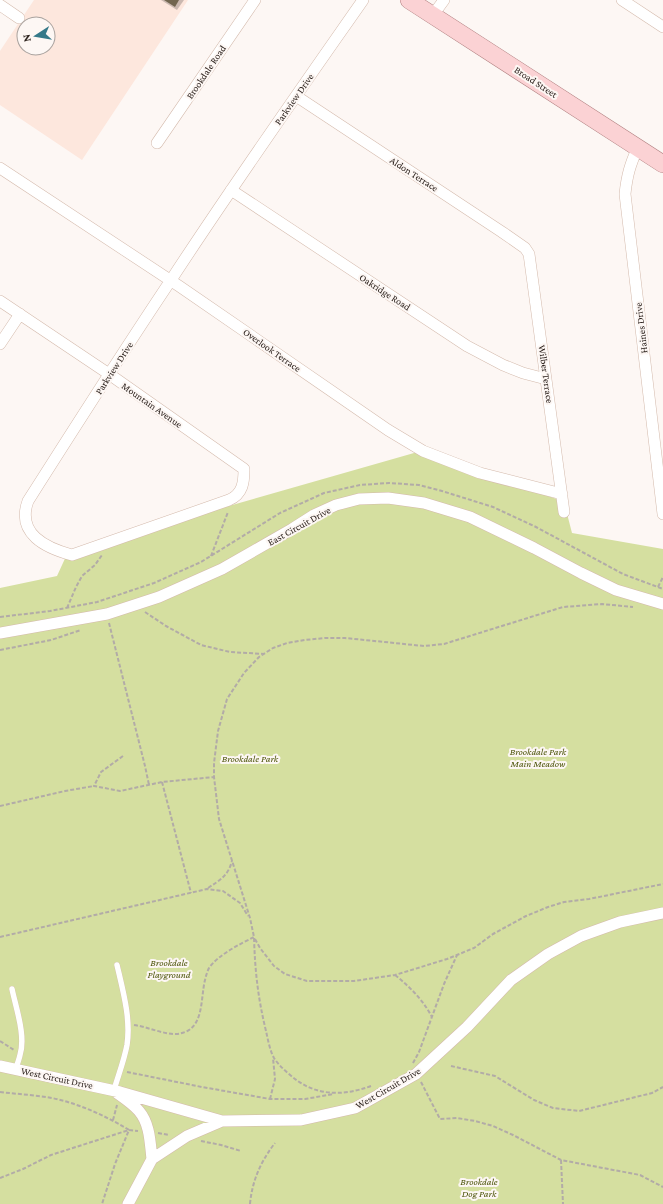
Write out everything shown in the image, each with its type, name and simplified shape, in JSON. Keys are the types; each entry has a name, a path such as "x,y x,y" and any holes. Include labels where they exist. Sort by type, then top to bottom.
{"main road":[{"name":"Broad Street","path":"409,0 663,164"}],"street":[{"name":"Brookdale Road","path":"157,143 255,0"},
{"name":"Parkview Drive","path":"244,469 244,481 241,491 229,500 72,556 45,546 27,528 24,517 24,510 32,495 170,280 363,0"},
{"path":"434,15 444,0"},
{"path":"622,0 663,27"},
{"path":"0,5 16,16"},
{"name":"Aldon Terrace","path":"296,96 502,232 525,248 529,254"},
{"name":"Haines Drive","path":"638,147 630,165 625,194 662,512"},
{"name":"Overlook Terrace","path":"0,168 170,280 388,430 423,451 480,473 562,494"},
{"name":"Oakridge Road","path":"231,190 467,346 503,365 523,373 546,379"},
{"name":"Wilber Terrace","path":"529,254 564,512"},
{"name":"Mountain Avenue","path":"0,301 109,374 244,469"},
{"path":"0,344 20,314"},
{"name":"East Circuit Drive","path":"0,633 107,614 170,593 222,569 314,515 336,505 359,499 388,498 424,503 470,517 616,590 663,604"},
{"name":"West Circuit Drive","path":"0,1066 114,1090 222,1121 301,1120 345,1111 355,1108 414,1070 467,1027 511,980 548,954 581,936 620,922 663,913"},
{"name":"West Circuit Drive","path":"114,1090 138,1110 145,1120 149,1132 152,1159"},
{"path":"128,1204 152,1159 187,1136 222,1121"}],"lane":[{"path":"114,1090 126,1046 127,1024 124,996 117,965"},
{"path":"12,989 19,1020 22,1043 21,1053 15,1070"}],"path":[{"path":"0,617 50,611 97,602 154,583 179,573 210,557 280,514 324,494 360,485 389,483 419,485 493,508 536,527 624,574 663,589"},
{"path":"210,557 228,512"},
{"path":"67,608 82,576 96,565 103,554"},
{"path":"658,588 663,578"},
{"path":"270,1099 275,1079 273,1057 259,1003 256,980 254,938 250,918 219,819 214,777 214,763 218,731 227,699 244,673 259,657 273,648 287,643 325,638 345,638 424,646 444,644 563,607 602,604 634,607"},
{"path":"136,605 159,622 201,645 230,652 264,654"},
{"path":"107,614 149,785"},
{"path":"0,650 51,640 81,630"},
{"path":"94,786 101,772 123,756"},
{"path":"0,806 94,786 120,791 162,782 214,777"},
{"path":"162,782 191,893"},
{"path":"0,938 207,889 220,880 229,870 232,860"},
{"path":"254,938 274,966 285,974 307,982 354,980 394,976 458,955 474,948 493,934 526,916 548,907 564,902 663,884"},
{"path":"207,889 223,891 240,903 250,918"},
{"path":"127,1024 168,1033 178,1034 188,1031 196,1024 201,1014 204,986 208,970 216,960 244,942 254,938"},
{"path":"458,955 444,984 419,1052 414,1070 440,1118 458,1118 493,1126 561,1160 640,1175 663,1187"},
{"path":"394,976 409,986 426,1007 432,1018"},
{"path":"0,1041 21,1053"},
{"path":"273,1057 297,1082 314,1090 337,1094"},
{"path":"451,1066 495,1076 534,1100 553,1108 579,1111 652,1093 663,1087"},
{"path":"127,1072 270,1099 305,1099 337,1094 374,1085"},
{"path":"0,1092 52,1098 79,1105 113,1120 130,1130"},
{"path":"0,1178 23,1169 51,1155 130,1130"},
{"path":"102,1204 115,1164 130,1130"},
{"path":"250,1204 253,1184 259,1167 275,1143"},
{"path":"561,1160 563,1204"}],"shaded area":[{"path":"34,0 188,0 82,160 0,105 0,51 16,27 16,56 56,56 56,16 23,16"}],"green space":[{"name":"Brookdale Park","path":"428,449 564,502 572,533 663,549 663,1204 0,1204 0,588 57,576 68,552"}],"building":[{"path":"164,0 179,0 175,7"}],"park label":[{"name":"Brookdale Park Main Meadow","path":"538,756"},
{"name":"Brookdale Playground","path":"169,968"},
{"name":"Brookdale Dog Park","path":"479,1186"}]}
